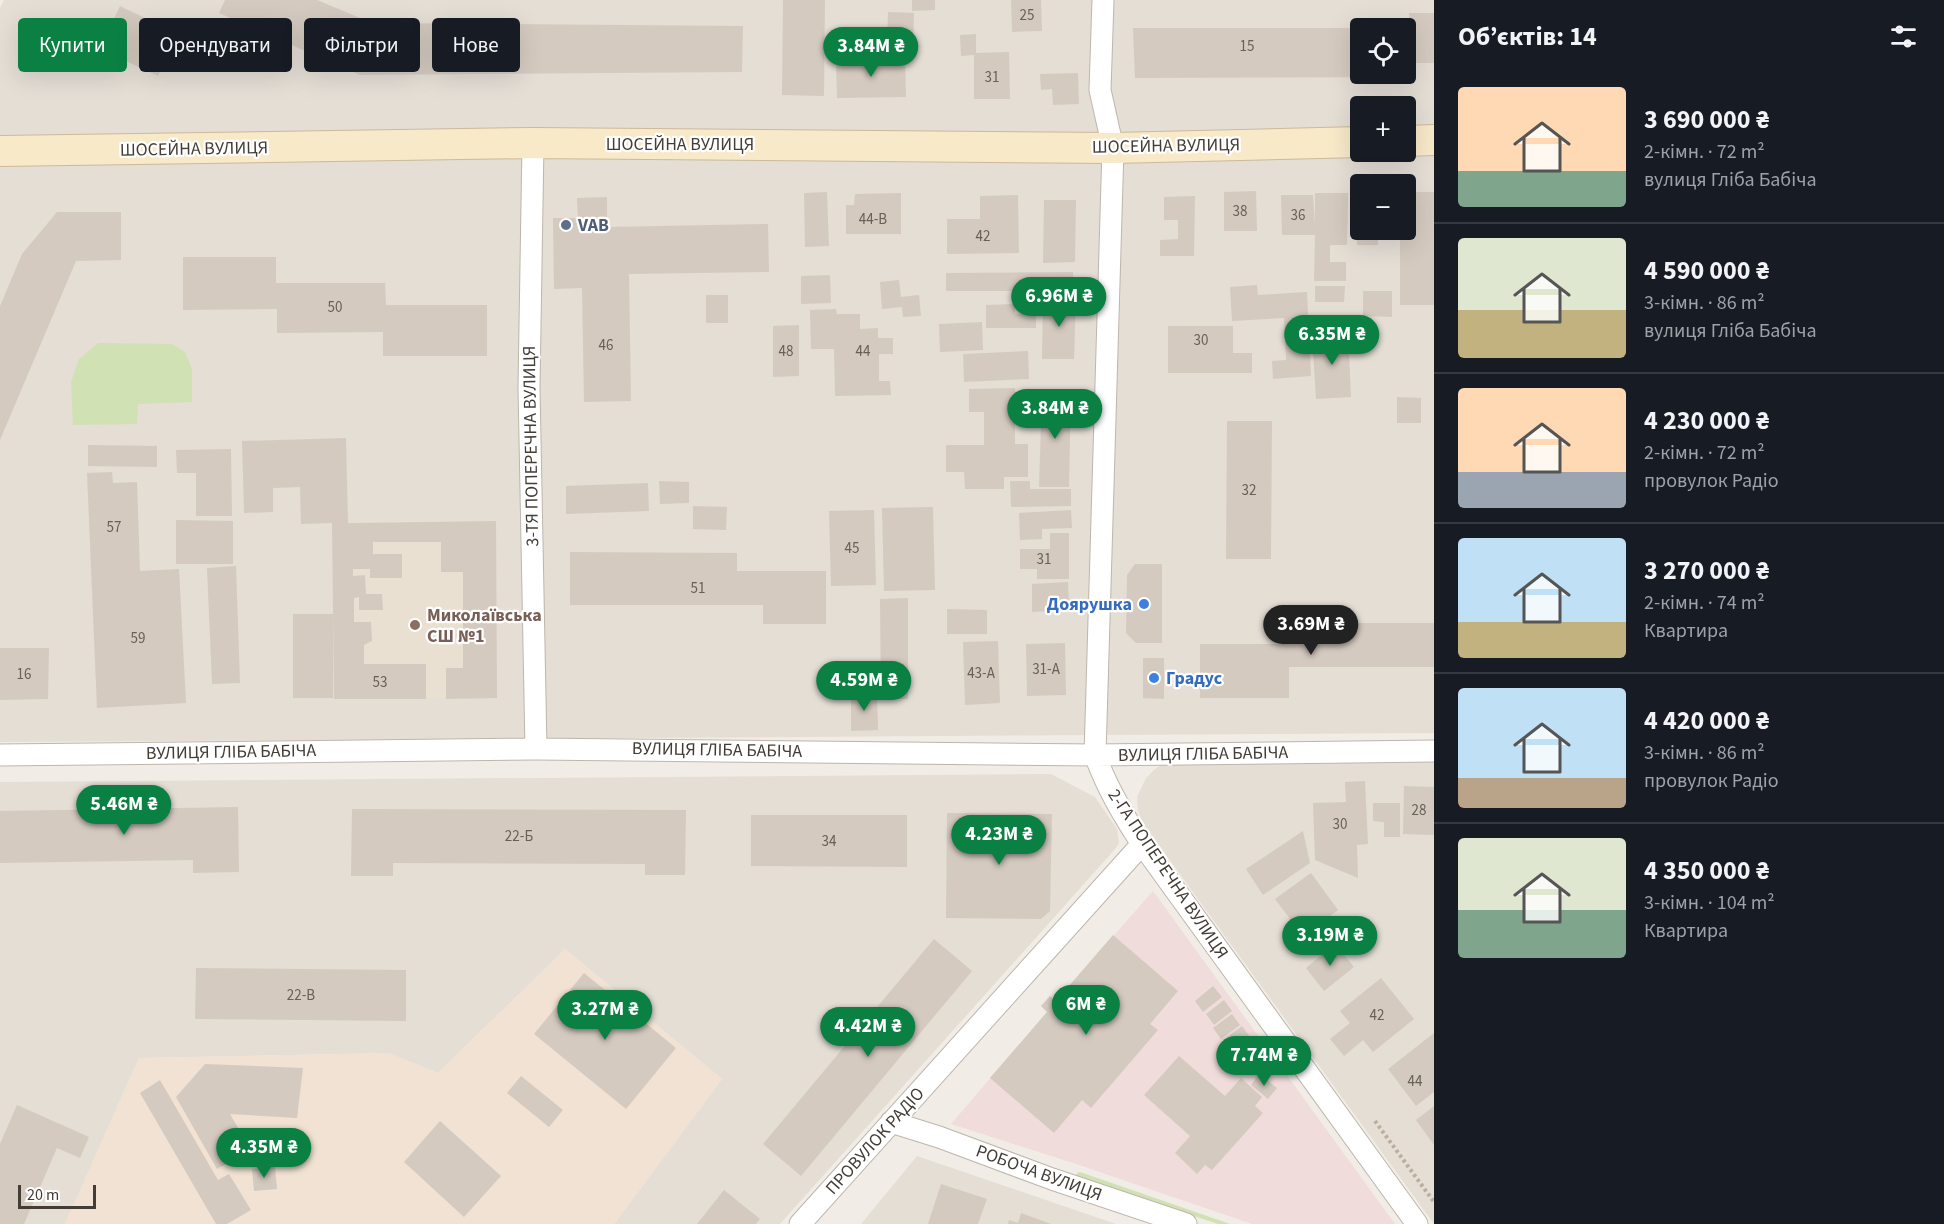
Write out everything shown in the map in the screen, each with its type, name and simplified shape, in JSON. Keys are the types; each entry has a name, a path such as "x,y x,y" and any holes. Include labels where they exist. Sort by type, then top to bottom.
{"street":[{"name":"2-ГА ПОПЕРЕЧНА ВУЛИЦЯ","path":"1103,0 1100,90 1113,148 1095,755 1119,809 1142,844 1417,1224"},
{"path":"1416,141 1434,140"},
{"name":"ШОСЕЙНА ВУЛИЦЯ","path":"0,151 533,143 1113,148 1350,142"},
{"name":"3-ТЯ ПОПЕРЕЧНА ВУЛИЦЯ","path":"533,143 529,387 536,748"},
{"name":"ВУЛИЦЯ ГЛІБА БАБІЧА","path":"0,756 536,748 1095,755 1434,751"},
{"name":"ПРОВУЛОК РАДІО","path":"800,1224 1142,844"},
{"name":"РОБОЧА ВУЛИЦЯ","path":"891,1122 1186,1224"}],"shaded area":[{"path":"4,0 1434,0 1434,733 0,742 0,8"},
{"name":"Миколаївська СШ №1","path":"496,521 497,698 334,699 332,523"},
{"path":"1434,760 1434,1224 1142,822 1137,797 1146,778 1166,762"},
{"path":"1051,774 1095,797 1117,829 1119,843 1116,848 780,1224 614,1224 722,1079 565,949 438,1073 388,1053 139,1058 65,1224 0,1224 0,782"},
{"path":"1153,891 1395,1224 1252,1224 951,1124 1047,1012 1041,1006 1050,996 1056,1001"},
{"path":"565,949 722,1079 614,1224 65,1224 139,1058 388,1053 438,1073"},
{"path":"917,1156 1116,1224 861,1224"}],"green space":[{"path":"98,343 172,344 185,352 192,369 192,402 138,404 137,424 73,425 71,382 79,359"},
{"path":"1080,1172 1230,1224 1218,1224 1076,1176"}],"building":[{"path":"225,0 317,0 360,18 304,18 304,50 292,45 292,18 230,18 219,13"},
{"path":"783,0 825,0 824,96 782,95"},
{"path":"912,0 935,0 935,10 912,11"},
{"path":"1011,0 1041,0 1042,31 1012,32"},
{"path":"120,6 145,18 139,18 139,67 127,62 127,18 114,18"},
{"path":"888,12 914,13 913,48 887,47"},
{"path":"1409,13 1434,13 1434,63 1416,63 1416,18 1409,18"},
{"path":"420,23 432,23 432,72 520,72 520,24 743,26 742,72 360,75 353,72 420,72"},
{"path":"1133,28 1350,28 1350,77 1135,78"},
{"path":"976,34 976,53 1009,52 1010,99 974,99 974,55 961,56 960,35"},
{"path":"905,59 906,97 837,98 836,60"},
{"path":"1078,73 1079,104 1053,105 1052,89 1041,90 1040,74"},
{"path":"1256,191 1257,231 1224,231 1224,192"},
{"path":"827,192 829,246 805,247 804,193"},
{"path":"1416,192 1434,192 1434,305 1400,305 1400,240 1416,240"},
{"path":"901,193 901,234 846,234 846,205 854,205 855,194"},
{"path":"1315,193 1348,193 1347,245 1330,245 1330,262 1346,262 1346,281 1314,281 1315,235 1282,235 1281,195 1313,195 1315,225"},
{"path":"1018,195 1019,253 947,254 947,219 980,219 980,196"},
{"path":"1195,196 1194,256 1160,256 1160,240 1178,239 1178,220 1164,220 1164,197"},
{"path":"607,197 607,227 768,224 769,272 629,274 631,401 584,402 582,288 554,289 553,218 578,218 577,198"},
{"path":"1044,200 1076,200 1075,262 1043,263"},
{"path":"57,212 121,212 121,260 76,261 0,440 0,306 22,254"},
{"path":"1357,240 1378,240 1378,245 1357,245"},
{"path":"183,257 276,257 276,283 385,283 386,305 487,305 487,356 383,356 383,332 277,333 277,309 183,310"},
{"path":"1073,272 1073,291 946,291 946,273"},
{"path":"830,275 831,303 801,304 801,276"},
{"path":"899,280 901,297 919,295 921,316 903,317 902,307 882,309 880,282"},
{"path":"1257,285 1258,295 1307,292 1311,376 1273,379 1272,361 1286,360 1284,318 1232,321 1230,287"},
{"path":"1315,286 1345,286 1344,302 1315,302"},
{"path":"1363,291 1392,291 1392,317 1363,316"},
{"path":"706,295 728,295 728,323 706,323"},
{"path":"1043,297 1076,297 1074,359 1042,359"},
{"path":"1015,304 1015,314 1036,314 1036,328 986,328 986,305"},
{"path":"836,309 837,314 860,314 860,329 878,328 878,338 893,338 893,354 879,354 879,381 890,381 891,395 835,396 834,349 811,349 810,310"},
{"path":"982,322 983,350 940,352 939,324"},
{"path":"799,325 799,376 773,377 773,326"},
{"path":"1168,326 1233,326 1233,353 1252,353 1252,373 1168,373"},
{"path":"1348,333 1351,397 1316,399 1312,335"},
{"path":"1028,351 1029,379 964,382 963,354"},
{"path":"1015,388 1015,444 1028,444 1028,477 1004,477 1004,489 965,489 964,472 946,472 946,445 984,445 984,412 969,412 969,389"},
{"path":"1042,393 1071,393 1069,487 1039,487"},
{"path":"1397,397 1421,398 1421,423 1397,423"},
{"path":"1227,421 1272,421 1271,559 1226,559"},
{"name":"Миколаївська СШ №1","path":"346,438 348,523 496,521 497,698 446,699 446,668 463,668 463,572 441,572 441,542 373,542 373,554 402,554 402,578 370,578 370,569 353,569 353,576 365,575 366,594 382,594 383,610 359,610 359,597 354,598 354,622 371,622 372,641 364,645 364,664 426,664 426,699 334,699 332,523 301,524 300,487 273,488 273,512 244,513 242,441"},
{"path":"88,445 157,446 157,467 88,466"},
{"path":"231,449 232,516 196,516 196,473 177,473 176,450"},
{"path":"112,472 113,483 137,482 140,571 179,569 186,703 97,708 87,473"},
{"path":"659,481 689,482 689,503 660,504"},
{"path":"1010,481 1030,481 1030,489 1071,489 1071,506 1011,507"},
{"path":"648,483 649,511 566,514 566,486"},
{"path":"693,506 727,507 726,530 693,529"},
{"path":"933,507 935,590 884,591 882,508"},
{"path":"874,510 876,585 831,586 829,511"},
{"path":"1071,510 1072,528 1042,529 1042,539 1020,540 1019,513"},
{"path":"176,520 233,521 233,564 176,564"},
{"path":"1050,533 1069,533 1069,579 1037,579 1037,569 1020,569 1020,549 1050,549"},
{"path":"570,552 737,553 737,571 826,571 826,624 763,624 763,605 570,605"},
{"name":"Доярушка","path":"1135,564 1162,564 1162,643 1136,643 1126,633 1127,575"},
{"path":"236,566 240,683 212,684 207,568"},
{"path":"1068,582 1069,610 1032,612 1032,584"},
{"path":"908,598 908,699 881,699 880,599"},
{"path":"947,609 987,610 987,634 947,634"},
{"path":"293,614 333,614 333,698 293,698"},
{"path":"1289,623 1434,623 1434,667 1289,667 1289,698 1200,698 1200,644 1289,644"},
{"path":"998,641 1000,703 965,705 963,642"},
{"path":"1065,643 1066,695 1027,696 1026,644"},
{"path":"0,648 49,648 48,699 0,700"},
{"name":"Градус","path":"1143,658 1164,658 1164,699 1143,698"},
{"path":"851,694 877,694 878,730 851,731"},
{"path":"1365,781 1368,844 1357,845 1358,878 1315,860 1313,803 1346,802 1345,782"},
{"path":"1404,786 1434,787 1434,835 1403,834"},
{"path":"1373,803 1400,803 1400,837 1384,837 1384,822 1373,821"},
{"path":"238,807 239,872 193,873 193,860 0,863 0,811"},
{"path":"352,809 686,810 685,875 645,875 645,864 393,863 393,876 351,876"},
{"path":"947,813 1052,814 1050,911 1041,919 946,918"},
{"path":"751,815 907,815 907,867 751,866"},
{"path":"1303,831 1310,863 1263,895 1246,869"},
{"path":"1311,873 1338,910 1303,936 1275,899"},
{"path":"1113,935 1178,991 1150,1024 1158,1030 1091,1108 1082,1100 1054,1133 990,1078 1047,1012 1041,1006 1050,996 1056,1001"},
{"path":"934,939 972,971 801,1176 763,1144"},
{"path":"1335,944 1354,967 1324,991 1306,968"},
{"path":"196,968 406,970 406,1021 195,1019"},
{"path":"584,973 676,1048 626,1109 534,1034"},
{"path":"1381,978 1414,1019 1373,1052 1363,1040 1344,1056 1330,1039 1350,1023 1340,1011"},
{"path":"1213,986 1222,997 1203,1012 1195,1001"},
{"path":"1224,1000 1232,1011 1214,1025 1206,1014"},
{"path":"1232,1014 1240,1025 1221,1039 1213,1028"},
{"path":"1242,1026 1250,1037 1231,1051 1223,1040"},
{"path":"1434,1033 1434,1092 1416,1106 1388,1069"},
{"path":"1252,1038 1260,1048 1241,1062 1233,1051"},
{"path":"1261,1048 1270,1058 1254,1072 1245,1061"},
{"path":"1179,1056 1225,1096 1241,1078 1262,1097 1255,1106 1263,1113 1212,1170 1205,1165 1197,1174 1175,1153 1190,1136 1144,1095"},
{"path":"205,1064 303,1068 297,1118 230,1114 251,1150 217,1169 176,1097"},
{"path":"1259,1074 1277,1088 1268,1099 1251,1085"},
{"path":"521,1076 563,1110 549,1127 507,1093"},
{"path":"160,1080 218,1180 229,1174 251,1210 227,1224 216,1224 140,1093"},
{"path":"17,1105 89,1137 80,1158 57,1148 24,1224 0,1224 0,1144"},
{"path":"1434,1106 1434,1145 1416,1120"},
{"path":"440,1121 501,1176 464,1217 404,1162"},
{"path":"275,1167 277,1189 254,1191 252,1169"},
{"path":"941,1184 987,1199 978,1224 928,1224"},
{"path":"724,1190 760,1219 756,1224 697,1224"},
{"path":"1021,1213 1051,1224 1008,1224 1009,1220 1018,1223"}],"place":[{"name":"VAB","path":"566,225"},
{"name":"Доярушка","path":"1144,604"},
{"name":"Миколаївська СШ №1","path":"415,625"},
{"name":"Градус","path":"1154,678"}]}
